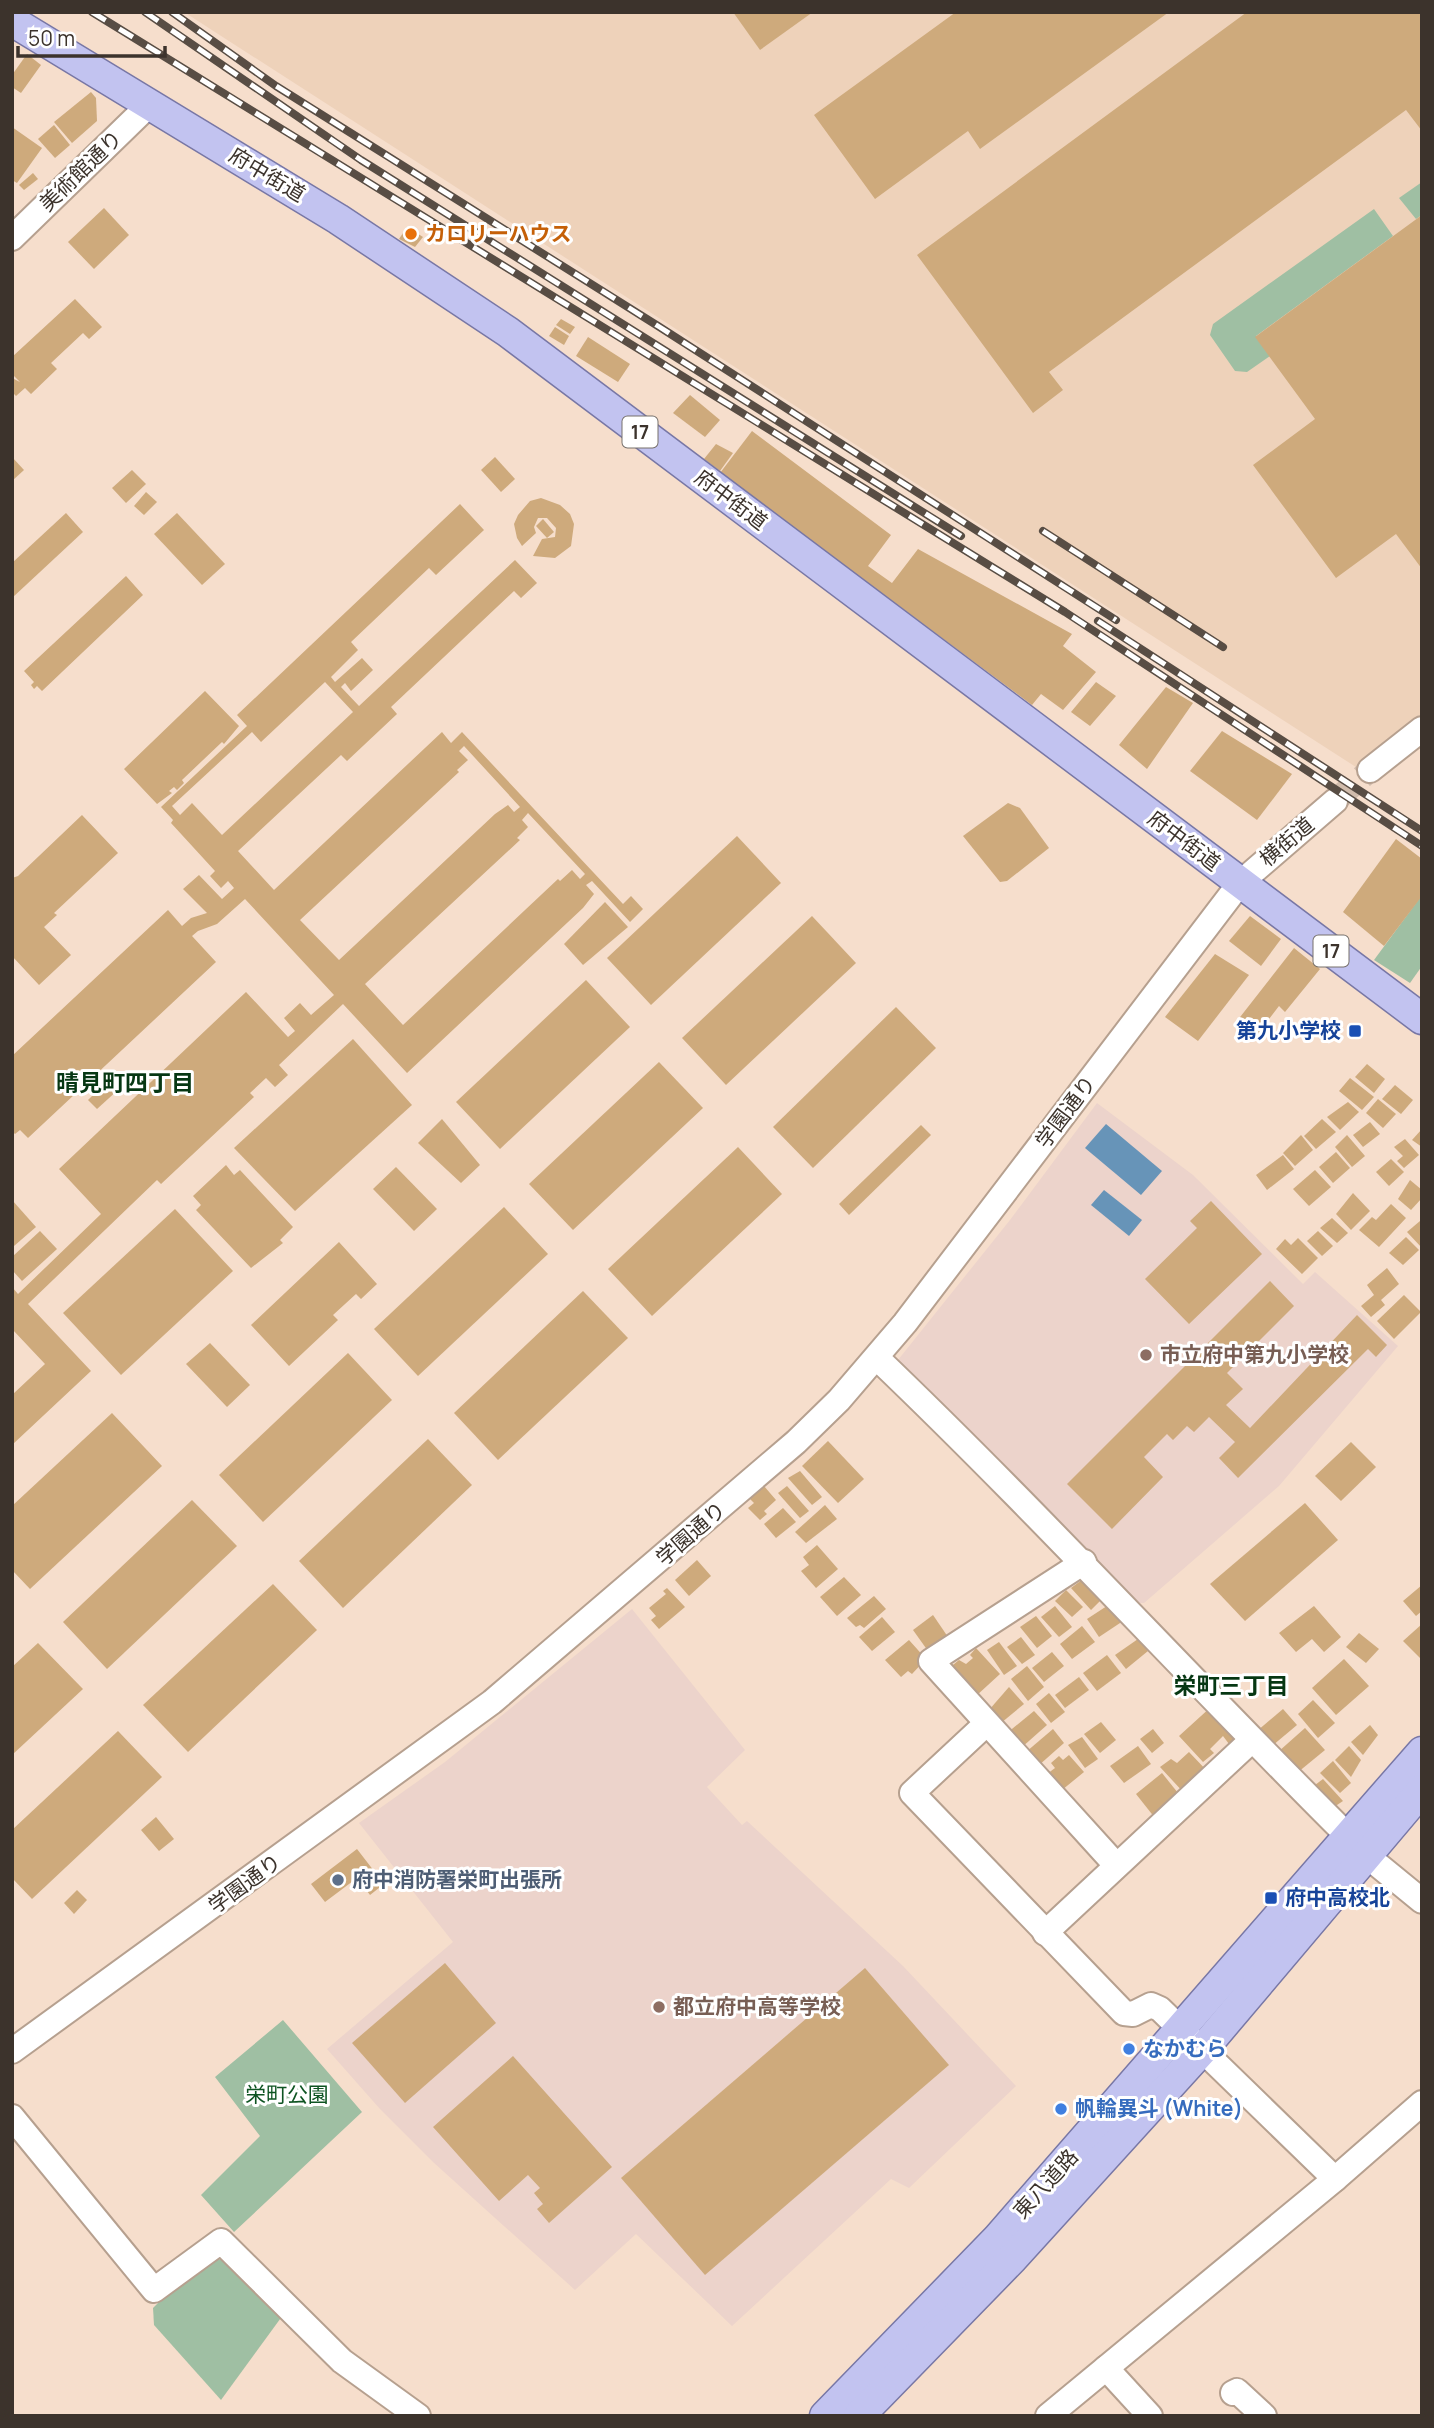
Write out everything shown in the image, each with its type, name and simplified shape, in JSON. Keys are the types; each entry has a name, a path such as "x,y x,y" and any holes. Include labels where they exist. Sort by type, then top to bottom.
{"main road":[{"name":"府中街道","path":"12,21 338,219 508,332 1422,1019"},
{"path":"1401,1803 1422,1734"},
{"name":"東八道路","path":"1401,1803 1422,1752"},
{"name":"東八道路","path":"859,2416 1013,2258 1192,2039 1227,1976 1401,1803 1422,1790"},
{"name":"東八道路","path":"825,2416 1327,1903 1358,1846"},
{"path":"1227,1976 1225,1988 1233,1993 1286,1936 1327,1903"}],"street":[{"name":"美術館通り","path":"12,238 150,104"},
{"path":"1370,770 1422,729"},
{"name":"横街道","path":"1240,883 1335,801"},
{"name":"学園通り","path":"12,2051 492,1702 796,1442 877,1358 1240,883"},
{"path":"877,1358 1084,1562 1252,1740 1358,1846 1422,1901"},
{"path":"1084,1562 931,1661 1116,1865"},
{"path":"986,1724 912,1793 1124,2013 1133,2014 1152,2005 1192,2039 1335,2179"},
{"path":"1045,1933 1252,1740"},
{"path":"1048,2416 1335,2179 1422,2103"},
{"path":"12,2118 154,2290 221,2241 342,2361 418,2416"},
{"path":"1106,2368 1150,2416"},
{"path":"1233,2393 1237,2391 1246,2397 1264,2416"}],"shaded area":[{"path":"184,12 1422,12 1422,715 1359,769"},
{"name":"市立府中第九小学校","path":"1097,1103 1193,1175 1303,1284 1315,1272 1398,1346 1279,1486 1144,1603 1135,1603 894,1365 1010,1220"},
{"name":"都立府中高等学校","path":"632,1609 745,1750 707,1787 742,1825 747,1821 903,1966 1016,2086 909,2188 891,2179 732,2326 636,2234 575,2290 433,2162 380,2109 327,2049 453,1942 359,1823 445,1762"}],"green space":[{"path":"1422,182 1422,215 1416,219 1399,198"},
{"path":"1374,209 1393,236 1256,336 1270,356 1247,372 1235,371 1210,335 1213,324"},
{"path":"1422,895 1422,966 1410,983 1374,960"},
{"name":"栄町公園","path":"283,2020 362,2112 234,2232 201,2195 260,2136 215,2077"},
{"path":"227,2258 283,2315 221,2400 154,2325 153,2308 198,2263"}],"water":[{"path":"1106,1124 1162,1171 1141,1195 1085,1148"},
{"path":"1104,1190 1142,1220 1129,1236 1091,1205"}],"building":[{"path":"733,12 813,12 760,50"},
{"path":"956,12 1169,12 980,149 968,131 875,199 814,115"},
{"path":"1247,12 1422,12 1422,131 1406,110 1049,372 1063,390 1033,413 917,255"},
{"path":"27,54 41,65 21,93 12,87 12,75"},
{"path":"91,92 96,98 97,121 72,143 54,122"},
{"path":"54,125 70,145 55,158 38,139"},
{"path":"12,127 42,148 17,183 12,180"},
{"path":"33,173 38,179 24,190 19,185"},
{"path":"104,208 129,235 94,269 68,242"},
{"path":"1422,215 1422,569 1396,534 1336,578 1253,465 1315,419 1255,337"},
{"path":"407,227 423,237 415,247 399,239"},
{"path":"75,299 102,327 89,339 83,333 51,363 57,369 31,394 25,388 16,396 12,392 12,378 20,382 12,374 12,357"},
{"path":"561,319 575,327 570,334 556,325"},
{"path":"555,327 569,336 564,345 549,336"},
{"path":"588,337 630,364 618,382 576,356"},
{"path":"690,395 720,420 705,437 673,413"},
{"path":"752,431 891,535 868,566 892,583 918,549 1072,634 1063,646 1096,672 1063,710 1041,694 1032,705 720,473"},
{"path":"716,444 733,453 720,471 704,459"},
{"path":"12,457 24,470 12,481"},
{"path":"495,457 515,479 501,492 481,470"},
{"path":"132,470 146,484 126,503 112,488"},
{"path":"146,492 157,502 144,515 134,506"},
{"path":"541,498 560,505 570,514 574,524 571,546 555,558 533,556 542,539 555,537 556,528 547,518 538,518 534,527 536,533 522,546 517,538 514,524 518,515 530,501"},
{"path":"460,504 484,530 436,575 429,568 351,642 358,650 331,677 335,682 362,658 373,670 351,691 345,683 341,687 359,706 515,560 537,583 521,598 514,591 391,707 397,714 347,761 341,755 238,851 274,890 442,732 451,743 462,732 623,904 631,896 643,909 630,922 592,881 586,885 594,894 583,908 407,1073 343,1004 279,1065 288,1075 275,1087 266,1078 250,1093 254,1097 161,1184 157,1180 28,1304 91,1371 12,1445 12,1395 45,1364 12,1329 12,1287 18,1294 101,1214 59,1169 246,992 288,1037 295,1031 284,1018 300,1003 311,1015 334,995 245,899 217,924 192,936 216,962 28,1138 20,1130 15,1134 12,1131 12,1056 168,910 182,926 191,918 207,913 183,889 199,875 222,899 234,888 228,881 221,888 210,876 215,871 171,823 173,820 161,807 247,726 237,715","holes":["325,682 353,712 222,835 192,803 180,815 172,806 252,732 261,742","464,746 520,807 514,812 508,805 495,814 339,960 300,920 459,772 457,770 468,760 459,751","528,813 585,874 580,879 572,870 560,881 558,879 403,1025 365,984 520,840 517,838 528,827 522,820"]},
{"path":"66,513 83,532 12,598 12,563"},
{"path":"177,513 225,564 202,585 154,534"},
{"path":"543,519 554,532 547,538 536,526"},
{"path":"126,576 143,595 42,691 37,686 34,689 31,685 34,682 24,671"},
{"path":"1096,682 1116,696 1090,726 1071,712"},
{"path":"1166,687 1193,703 1147,769 1119,745"},
{"path":"205,691 239,726 224,744 222,742 182,780 184,783 177,790 174,787 169,791 172,793 157,804 124,769"},
{"path":"1222,731 1292,774 1257,820 1190,771"},
{"path":"1008,803 1020,808 1049,848 1007,881 1000,882 963,836"},
{"path":"82,815 118,853 54,913 57,915 44,927 71,955 39,985 12,956 12,878 18,876"},
{"path":"737,836 781,883 651,1005 607,958"},
{"path":"1396,839 1422,859 1422,896 1384,946 1343,912"},
{"path":"605,902 628,927 583,965 564,944"},
{"path":"812,916 856,963 726,1085 682,1038"},
{"path":"1250,916 1281,939 1261,966 1229,941"},
{"path":"1294,948 1320,969 1285,1012 1279,1006 1256,1036 1237,1021"},
{"path":"1215,954 1249,975 1198,1041 1165,1017"},
{"path":"586,980 630,1027 500,1149 456,1102"},
{"path":"896,1007 936,1048 813,1168 773,1127"},
{"path":"353,1039 412,1105 295,1211 234,1148"},
{"path":"659,1062 703,1108 573,1230 529,1184"},
{"path":"1367,1064 1385,1079 1374,1093 1355,1077"},
{"path":"1350,1078 1374,1097 1362,1110 1339,1091"},
{"path":"109,1079 119,1089 97,1109 88,1100"},
{"path":"1395,1085 1413,1100 1401,1114 1382,1099"},
{"path":"1378,1099 1396,1114 1383,1128 1366,1113"},
{"path":"1348,1102 1359,1112 1340,1130 1327,1117"},
{"path":"442,1119 480,1165 461,1183 418,1143"},
{"path":"1322,1119 1336,1132 1316,1149 1304,1136"},
{"path":"1370,1122 1380,1134 1363,1147 1353,1135"},
{"path":"921,1125 931,1135 849,1215 839,1204"},
{"path":"1422,1129 1422,1147 1412,1140"},
{"path":"1301,1135 1313,1150 1295,1166 1283,1153"},
{"path":"1347,1135 1365,1156 1352,1167 1335,1147"},
{"path":"1405,1139 1419,1155 1404,1168 1397,1161 1403,1156 1394,1147"},
{"path":"738,1147 782,1194 652,1316 608,1269"},
{"path":"1336,1152 1350,1168 1333,1183 1319,1167"},
{"path":"1283,1155 1294,1169 1267,1190 1256,1175"},
{"path":"1391,1159 1404,1172 1389,1186 1376,1172"},
{"path":"226,1165 234,1175 240,1170 293,1227 280,1240 283,1243 251,1268 196,1210 201,1205 193,1196"},
{"path":"396,1167 437,1209 414,1231 373,1189"},
{"path":"1315,1170 1331,1187 1309,1206 1293,1189"},
{"path":"1410,1180 1422,1190 1422,1198 1411,1210 1398,1199"},
{"path":"1353,1193 1370,1211 1351,1230 1336,1214"},
{"path":"12,1200 36,1227 14,1246 12,1243"},
{"path":"1211,1201 1262,1254 1189,1324 1145,1279 1197,1228 1190,1221"},
{"path":"1391,1204 1406,1218 1379,1247 1359,1230 1372,1217 1376,1220"},
{"path":"504,1207 548,1254 418,1376 374,1329"},
{"path":"175,1209 233,1271 121,1375 63,1313"},
{"path":"1332,1218 1348,1233 1337,1243 1320,1228"},
{"path":"1422,1222 1422,1248 1407,1232"},
{"path":"40,1231 57,1249 22,1281 12,1270 12,1257"},
{"path":"1318,1231 1333,1246 1322,1256 1307,1241"},
{"path":"1406,1237 1419,1250 1403,1265 1389,1253"},
{"path":"1298,1238 1318,1258 1302,1274 1276,1249 1285,1239 1291,1245"},
{"path":"339,1242 377,1284 361,1299 356,1294 333,1315 338,1320 289,1366 251,1325"},
{"path":"1387,1268 1399,1284 1381,1300 1385,1305 1371,1317 1361,1306 1374,1295 1367,1285"},
{"path":"1270,1281 1294,1306 1227,1373 1243,1389 1226,1405 1250,1428 1357,1315 1387,1345 1376,1357 1368,1349 1238,1478 1219,1458 1235,1442 1209,1417 1194,1432 1187,1426 1173,1440 1167,1434 1144,1457 1163,1477 1112,1529 1067,1484"},
{"path":"583,1291 628,1338 498,1460 454,1413"},
{"path":"1404,1295 1421,1312 1394,1339 1377,1321"},
{"path":"210,1343 250,1385 227,1407 186,1364"},
{"path":"348,1353 392,1400 263,1522 219,1475"},
{"path":"112,1413 162,1466 30,1589 12,1570 12,1506"},
{"path":"428,1439 472,1485 343,1608 299,1561"},
{"path":"828,1441 864,1479 838,1503 802,1466"},
{"path":"1351,1442 1376,1467 1341,1501 1315,1476"},
{"path":"800,1471 822,1497 812,1505 788,1478"},
{"path":"764,1486 776,1500 764,1511 767,1514 760,1520 748,1508 754,1503 750,1499"},
{"path":"787,1486 809,1511 800,1518 778,1493"},
{"path":"192,1500 237,1546 107,1669 63,1622"},
{"path":"1305,1503 1338,1540 1245,1621 1210,1584"},
{"path":"825,1505 837,1519 806,1543 795,1532"},
{"path":"783,1508 796,1522 776,1538 764,1524"},
{"path":"817,1545 838,1569 816,1588 801,1571 809,1565 803,1557"},
{"path":"697,1560 711,1576 689,1596 675,1580"},
{"path":"1087,1576 1103,1592 1097,1598 1100,1601 1091,1610 1071,1588"},
{"path":"844,1577 861,1595 837,1616 820,1597"},
{"path":"273,1584 317,1630 188,1752 143,1705"},
{"path":"1422,1585 1422,1611 1416,1616 1403,1601"},
{"path":"667,1588 685,1607 659,1629 651,1620 656,1616 649,1608 666,1594 663,1591"},
{"path":"1066,1590 1083,1607 1072,1617 1055,1601"},
{"path":"874,1596 886,1609 864,1628 860,1625 856,1627 847,1618"},
{"path":"1113,1602 1126,1619 1099,1637 1087,1619"},
{"path":"1055,1606 1072,1627 1059,1637 1041,1617"},
{"path":"1314,1606 1341,1637 1324,1652 1312,1639 1296,1652 1279,1633"},
{"path":"933,1615 948,1637 928,1651 913,1630"},
{"path":"1036,1616 1052,1636 1037,1648 1020,1627"},
{"path":"882,1617 895,1632 872,1651 859,1637"},
{"path":"1422,1624 1422,1660 1403,1641"},
{"path":"1082,1626 1095,1642 1072,1659 1060,1644"},
{"path":"1359,1633 1379,1649 1366,1663 1346,1647"},
{"path":"1021,1637 1035,1655 1022,1664 1007,1647"},
{"path":"1138,1639 1148,1651 1126,1669 1115,1655"},
{"path":"909,1640 926,1659 912,1674 908,1671 901,1677 885,1660"},
{"path":"999,1642 1017,1666 1004,1675 987,1650"},
{"path":"38,1643 83,1689 12,1755 12,1667"},
{"path":"976,1648 1000,1674 976,1696 948,1669 959,1660 966,1664 973,1658 970,1655"},
{"path":"1052,1652 1064,1666 1044,1682 1032,1668"},
{"path":"1107,1655 1121,1673 1097,1691 1083,1673"},
{"path":"1344,1659 1369,1686 1336,1715 1312,1688"},
{"path":"1027,1666 1044,1687 1028,1701 1011,1679"},
{"path":"1079,1677 1089,1690 1065,1708 1055,1695"},
{"path":"1009,1687 1024,1704 1001,1723 989,1710"},
{"path":"1049,1693 1065,1712 1051,1723 1036,1704"},
{"path":"1313,1700 1335,1723 1318,1738 1298,1714"},
{"path":"1212,1706 1239,1736 1229,1744 1223,1736 1210,1749 1214,1753 1203,1762 1179,1736"},
{"path":"1283,1709 1297,1725 1272,1746 1257,1731"},
{"path":"1034,1711 1047,1725 1021,1748 1007,1733"},
{"path":"1101,1722 1116,1740 1100,1753 1084,1734"},
{"path":"1370,1725 1378,1735 1363,1755 1351,1742"},
{"path":"1305,1728 1325,1750 1297,1773 1278,1752"},
{"path":"1053,1729 1064,1743 1038,1766 1026,1752"},
{"path":"1153,1729 1164,1743 1152,1753 1140,1739"},
{"path":"118,1731 162,1777 32,1899 12,1878 12,1830"},
{"path":"1082,1737 1098,1759 1085,1768 1068,1745"},
{"path":"1138,1746 1151,1764 1124,1783 1110,1766"},
{"path":"1349,1746 1361,1760 1351,1777 1335,1760"},
{"path":"1189,1752 1209,1773 1185,1794 1160,1767 1171,1759 1177,1763"},
{"path":"1069,1755 1084,1772 1062,1790 1047,1774 1055,1768 1051,1763 1059,1756 1063,1760"},
{"path":"1333,1761 1351,1783 1340,1793 1320,1773"},
{"path":"1162,1773 1182,1798 1155,1818 1136,1794"},
{"path":"1323,1779 1343,1801 1334,1807 1315,1785"},
{"path":"156,1817 174,1839 159,1851 141,1830"},
{"path":"357,1849 384,1884 370,1895 357,1878 325,1902 311,1884"},
{"path":"77,1890 87,1900 74,1914 64,1903"},
{"path":"445,1963 496,2023 405,2103 352,2043"},
{"path":"865,1968 949,2065 705,2275 621,2178"},
{"path":"513,2056 612,2167 549,2223 537,2209 543,2204 534,2193 540,2188 528,2175 499,2201 433,2127"}],"tunnel":[{"path":"1335,801 1370,770"}],"railway":[{"path":"92,12 1065,612 1422,846"},
{"path":"145,12 361,160 961,536"},
{"path":"172,12 276,86 658,326 1116,620"},
{"path":"1043,531 1223,647"},
{"path":"1098,621 1422,831"}],"place":[{"name":"カロリーハウス","path":"411,234"},
{"name":"第九小学校","path":"1355,1031"},
{"name":"市立府中第九小学校","path":"1146,1355"},
{"name":"府中消防署栄町出張所","path":"338,1880"},
{"name":"府中高校北","path":"1271,1898"},
{"name":"都立府中高等学校","path":"659,2007"},
{"name":"なかむら","path":"1129,2049"},
{"name":"帆輪異斗 (White)","path":"1061,2109"}],"district":[{"name":"晴見町四丁目","path":"125,1083"},
{"name":"栄町三丁目","path":"1231,1686"}]}
